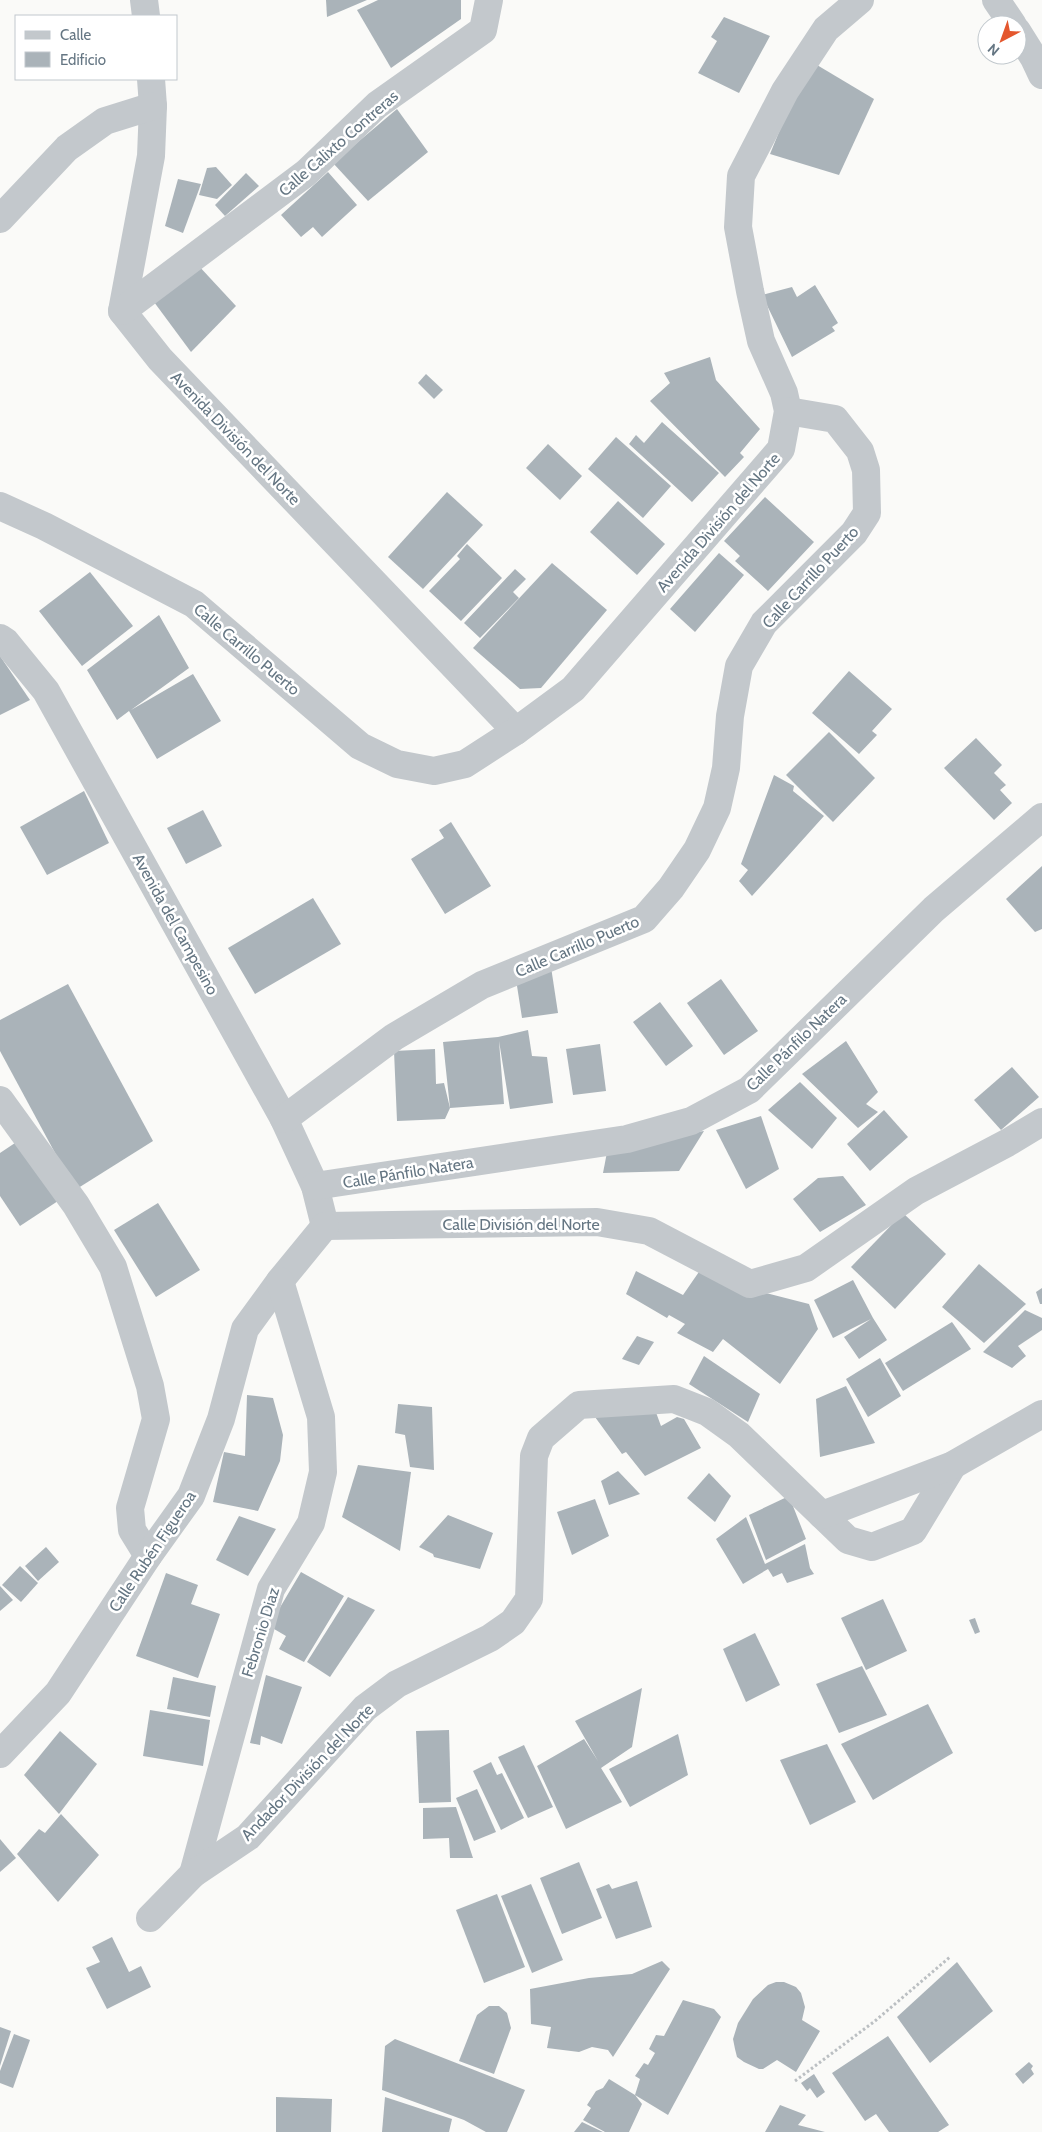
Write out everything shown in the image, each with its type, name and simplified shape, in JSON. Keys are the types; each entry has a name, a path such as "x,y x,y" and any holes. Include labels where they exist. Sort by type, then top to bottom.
{"street":[{"path":"144,0 146,15"},
{"name":"Calle Calixto Contreras","path":"122,311 306,173 377,105 484,30 489,0"},
{"name":"Avenida División del Norte","path":"434,772 465,764 516,731 573,689 781,449 788,411 784,392 761,341 750,291 738,227 741,176 785,91 826,28 860,0"},
{"path":"996,0 1007,15"},
{"path":"1027,47 1042,75"},
{"path":"122,311 151,156 153,106 151,80"},
{"path":"0,219 67,148 106,121 153,106"},
{"name":"Avenida División del Norte","path":"122,311 160,359 516,731"},
{"name":"Calle Carrillo Puerto","path":"284,1119 402,1032 482,985 644,919 671,888 697,850 717,808 726,768 730,716 739,666 764,623 854,533 867,513 866,470 860,451 835,419 788,411"},
{"name":"Calle Carrillo Puerto","path":"0,506 44,526 194,604 360,746 397,764 434,772"},
{"name":"Avenida del Campesino","path":"0,638 6,642 46,691 284,1119 315,1186 326,1226"},
{"name":"Calle Pánfilo Natera","path":"315,1186 626,1139 691,1121 749,1090 934,909 1042,817"},
{"path":"0,1100 76,1205 113,1267 150,1386 156,1419 130,1508 132,1530 148,1556"},
{"name":"Calle División del Norte","path":"326,1226 597,1222 649,1231 750,1284 806,1268 916,1191 1007,1143 1042,1122"},
{"name":"Calle Rubén Figueroa","path":"0,1754 58,1693 148,1556 191,1496 221,1420 245,1329 280,1281 326,1226"},
{"name":"Febronio Diaz","path":"193,1874 271,1589 311,1523 323,1472 321,1417 280,1281"},
{"name":"Andador División del Norte","path":"150,1918 193,1874 248,1837 365,1708 397,1684 490,1638 513,1622 529,1598 534,1456 541,1438 579,1405 674,1400 707,1412 739,1435 848,1540 872,1547 913,1531 953,1464"},
{"name":"Andador División del Norte","path":"822,1515 953,1464 1042,1414"}],"path":[{"path":"795,2081 875,2021 950,1957"}],"building":[{"path":"326,0 367,0 327,17"},
{"path":"378,0 461,0 461,19 391,68 357,10"},
{"path":"724,17 770,36 739,93 698,73 717,41 711,37"},
{"path":"817,65 874,99 839,175 770,154 788,110"},
{"path":"397,109 428,152 368,201 333,163"},
{"path":"216,167 232,185 217,199 199,195 207,168"},
{"path":"328,172 357,205 322,237 313,227 301,237 281,215"},
{"path":"246,173 259,186 225,216 215,205"},
{"path":"178,179 201,184 183,233 165,226"},
{"path":"197,264 236,306 191,352 154,302"},
{"path":"815,285 838,323 832,327 835,331 792,357 762,295 792,287 797,297"},
{"path":"710,357 716,380 760,429 740,453 744,457 725,477 650,401 670,383 664,373"},
{"path":"426,374 443,390 434,399 418,383"},
{"path":"662,422 719,473 692,502 629,444 636,435 644,443"},
{"path":"616,437 671,486 643,518 588,469"},
{"path":"548,444 582,476 560,500 526,468"},
{"path":"447,492 483,525 423,589 388,557"},
{"path":"765,497 814,542 768,591 735,561 740,556 724,541"},
{"path":"618,501 665,544 637,575 590,532"},
{"path":"467,544 502,578 461,621 429,591 460,559 457,556"},
{"path":"719,553 744,575 695,632 670,609"},
{"path":"552,563 607,610 541,688 520,689 473,648"},
{"path":"515,569 526,579 513,592 519,598 480,638 464,623"},
{"path":"90,572 133,626 82,666 39,611"},
{"path":"159,615 189,668 131,710 193,674 221,721 157,759 129,711 117,720 87,670"},
{"path":"0,656 30,700 0,715"},
{"path":"849,671 892,709 872,731 877,735 859,754 812,713"},
{"path":"829,732 875,778 833,822 786,775"},
{"path":"976,738 1002,765 994,773 1006,785 1000,790 1012,803 994,820 944,768"},
{"path":"774,775 794,786 793,791 824,816 752,896 739,881 748,870 741,864"},
{"path":"84,791 109,843 47,875 20,827"},
{"path":"203,810 222,846 186,864 167,828"},
{"path":"451,822 491,886 445,914 411,859 444,838 439,830"},
{"path":"1042,866 1042,929 1035,932 1006,899"},
{"path":"313,898 341,944 255,994 228,948"},
{"path":"551,967 558,1013 522,1018 515,973"},
{"path":"721,979 758,1031 724,1055 687,1003"},
{"path":"68,984 153,1141 75,1190 0,1051 0,1020"},
{"path":"660,1002 693,1046 666,1066 633,1022"},
{"path":"528,1030 532,1056 547,1057 553,1103 510,1109 499,1041 504,1104 450,1108 443,1042 498,1037"},
{"path":"846,1041 878,1092 866,1104 878,1112 858,1128 802,1074"},
{"path":"600,1044 606,1091 573,1095 566,1049"},
{"path":"435,1049 436,1084 444,1083 450,1108 445,1119 397,1121 394,1051"},
{"path":"1012,1067 1039,1097 1001,1130 974,1100"},
{"path":"800,1082 837,1118 812,1149 768,1110"},
{"path":"884,1110 908,1137 870,1171 847,1144"},
{"path":"761,1116 779,1169 746,1189 716,1130"},
{"path":"704,1131 679,1171 603,1173 608,1147"},
{"path":"21,1139 61,1199 20,1226 0,1196 0,1153"},
{"path":"843,1176 866,1205 820,1232 793,1199 818,1178"},
{"path":"158,1203 200,1270 156,1297 114,1230"},
{"path":"903,1213 946,1254 895,1309 851,1267"},
{"path":"979,1264 1026,1304 984,1343 942,1307"},
{"path":"703,1266 758,1291 809,1304 818,1329 780,1384 723,1339 713,1352 677,1333 685,1324 669,1315 667,1318 626,1294 636,1271 683,1295"},
{"path":"853,1280 887,1340 859,1359 844,1337 871,1319 833,1338 814,1300"},
{"path":"1042,1288 1042,1304 1040,1304 1036,1292"},
{"path":"1025,1310 1042,1318 1042,1330 1018,1346 1026,1356 1012,1368 983,1352"},
{"path":"952,1322 971,1349 903,1391 885,1363"},
{"path":"637,1336 654,1342 639,1365 622,1359"},
{"path":"704,1356 760,1394 748,1422 689,1384"},
{"path":"880,1358 901,1396 868,1417 846,1379"},
{"path":"846,1386 875,1443 820,1457 816,1399"},
{"path":"247,1395 273,1398 283,1435 280,1461 258,1511 213,1502 224,1452 245,1456"},
{"path":"398,1404 432,1407 434,1470 410,1467 405,1435 395,1433"},
{"path":"654,1407 661,1426 677,1417 684,1419 701,1448 645,1476 626,1452 622,1454 595,1417"},
{"path":"358,1465 411,1472 400,1551 342,1517"},
{"path":"618,1471 640,1494 609,1505 601,1481"},
{"path":"709,1473 731,1496 715,1522 687,1498"},
{"path":"789,1496 806,1539 766,1560 749,1515"},
{"path":"595,1499 609,1536 572,1555 557,1512"},
{"path":"448,1515 493,1533 480,1569 434,1557 433,1554 419,1547"},
{"path":"239,1516 276,1529 248,1576 216,1560"},
{"path":"746,1517 765,1564 805,1544 810,1568 814,1574 787,1583 782,1573 773,1577 768,1569 743,1584 716,1539"},
{"path":"46,1547 59,1562 38,1581 25,1566"},
{"path":"20,1566 38,1583 21,1602 2,1585"},
{"path":"301,1572 344,1596 304,1662 279,1649 286,1636 269,1626"},
{"path":"166,1573 198,1585 191,1604 220,1614 198,1678 136,1656"},
{"path":"0,1586 13,1600 0,1611"},
{"path":"348,1597 375,1610 330,1677 307,1662"},
{"path":"883,1599 907,1651 866,1670 841,1618"},
{"path":"975,1618 980,1632 975,1634 969,1620"},
{"path":"755,1633 780,1685 746,1702 723,1649"},
{"path":"862,1666 887,1715 839,1733 816,1684"},
{"path":"266,1675 302,1687 282,1744 261,1736 260,1745 250,1743"},
{"path":"173,1677 216,1686 210,1717 167,1709"},
{"path":"642,1688 632,1747 601,1768 622,1802 566,1829 537,1766 584,1739 598,1761 575,1721"},
{"path":"928,1704 953,1753 873,1800 841,1744"},
{"path":"150,1710 210,1720 203,1766 143,1756"},
{"path":"449,1730 451,1802 419,1803 416,1731"},
{"path":"60,1731 97,1764 59,1814 24,1775"},
{"path":"678,1734 688,1775 630,1807 609,1769"},
{"path":"827,1744 856,1802 810,1825 780,1760"},
{"path":"524,1745 553,1807 528,1818 498,1757"},
{"path":"491,1762 497,1775 502,1773 524,1818 501,1830 473,1771"},
{"path":"477,1789 496,1832 474,1841 456,1798"},
{"path":"456,1807 473,1858 450,1858 449,1838 423,1839 423,1808"},
{"path":"61,1814 99,1855 58,1902 17,1854 39,1829 45,1833"},
{"path":"0,1839 16,1858 0,1872"},
{"path":"579,1862 602,1918 562,1934 540,1878"},
{"path":"637,1881 652,1927 616,1939 596,1889 609,1884 612,1889"},
{"path":"531,1884 563,1960 532,1973 501,1896"},
{"path":"497,1894 525,1967 484,1983 456,1910"},
{"path":"112,1937 129,1972 141,1966 151,1987 107,2009 86,1968 100,1962 92,1947"},
{"path":"662,1961 670,1969 613,2057 608,2050 592,2047 579,2052 547,2048 551,2027 531,2024 530,1989 589,1978 632,1974"},
{"path":"957,1962 993,2011 930,2063 897,2017"},
{"path":"784,1982 796,1987 801,1993 805,2007 802,2020 820,2031 796,2072 777,2060 763,2069 759,2069 737,2057 735,2049 733,2039 738,2023 753,1999 768,1985"},
{"path":"683,2000 714,2009 721,2017 668,2115 635,2095 640,2079 635,2076 644,2063 648,2065 655,2053 649,2049 656,2035 664,2036"},
{"path":"489,2006 499,2006 507,2013 511,2028 494,2074 459,2061 477,2015"},
{"path":"0,2027 11,2031 0,2066"},
{"path":"14,2034 30,2040 13,2088 0,2083 0,2071"},
{"path":"888,2036 949,2125 938,2132 889,2132 876,2114 865,2121 832,2073"},
{"path":"395,2039 525,2090 507,2132 486,2132 464,2120 382,2090 385,2046"},
{"path":"1029,2062 1033,2066 1031,2069 1034,2074 1023,2084 1015,2074"},
{"path":"814,2074 825,2092 817,2098 810,2088 807,2091 801,2083"},
{"path":"609,2079 635,2095 642,2104 629,2132 605,2132 583,2120 591,2108 587,2105 596,2091 603,2088"},
{"path":"276,2097 332,2099 331,2132 276,2132"},
{"path":"385,2097 452,2119 449,2132 382,2132"},
{"path":"780,2105 806,2115 798,2125 825,2132 765,2132"},
{"path":"582,2122 603,2132 574,2132"}]}
